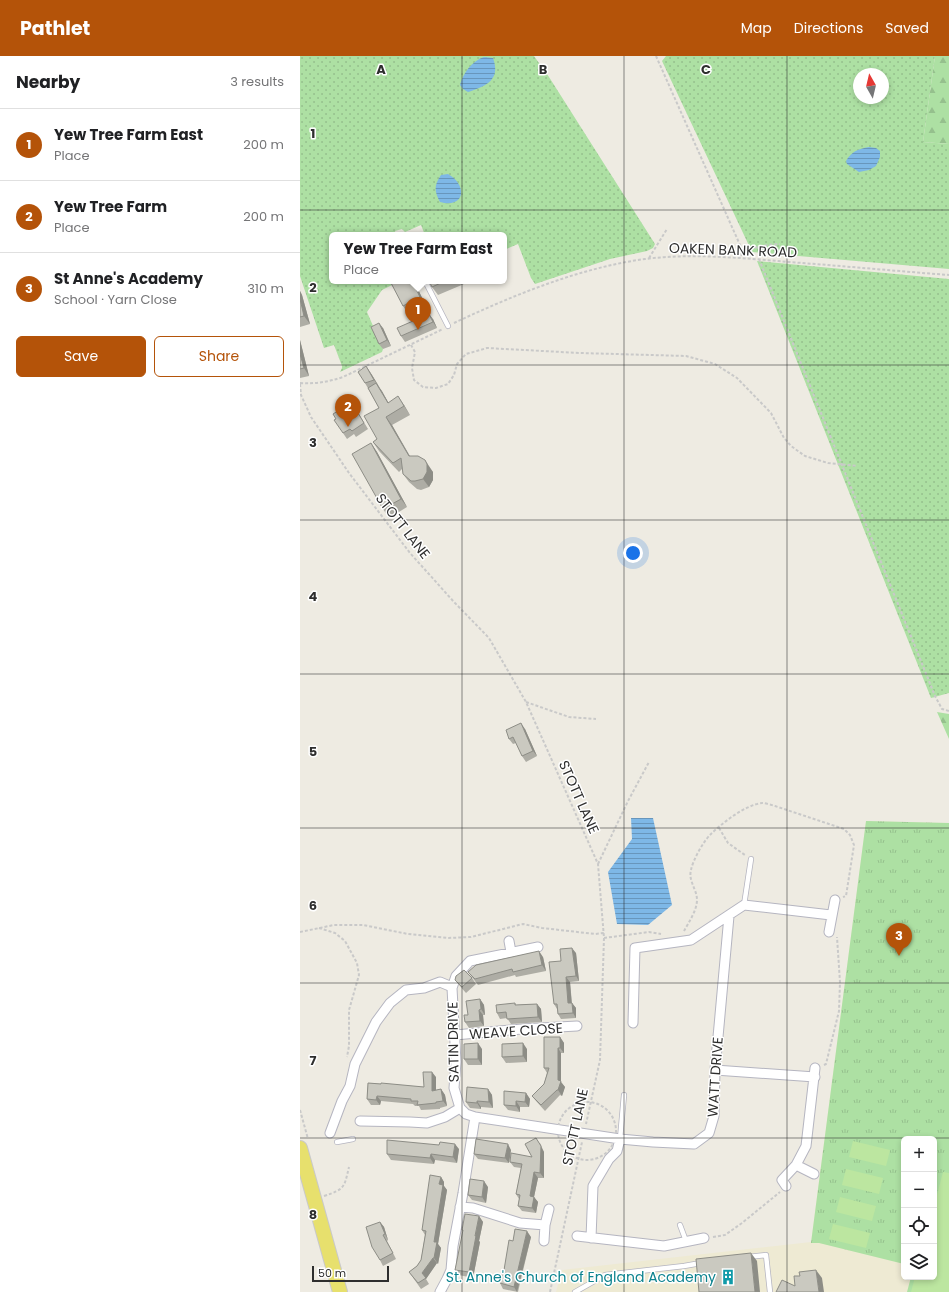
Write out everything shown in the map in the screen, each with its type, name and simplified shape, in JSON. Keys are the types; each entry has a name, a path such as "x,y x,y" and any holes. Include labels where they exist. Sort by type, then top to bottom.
{"main road":[{"path":"304,1144 314,1200 340,1292"}],"street":[{"path":"830,932 831,915 835,900"},
{"path":"633,1023 635,948 691,940 744,905 831,915"},
{"name":"WATT DRIVE","path":"475,1117 584,1134 653,1142 694,1144 709,1133 714,1116 715,1070 729,916"},
{"path":"509,941 511,952"},
{"name":"SATIN DRIVE","path":"460,1108 454,1088 456,1062 452,987 456,976 470,961 538,947"},
{"name":"SATIN DRIVE","path":"330,1133 342,1101 350,1086 355,1064 376,1022 390,1003 406,990 424,988 440,982 452,987"},
{"name":"WEAVE CLOSE","path":"455,1035 577,1026"},
{"path":"715,1070 815,1073 806,1146 796,1165 782,1180 786,1186"},
{"path":"360,1121 427,1123 460,1108 466,1114 475,1117 464,1193 453,1246 451,1270 448,1279 440,1292"},
{"path":"591,1238 593,1186 609,1160 617,1151 620,1139"},
{"path":"796,1165 814,1174"},
{"path":"460,1207 473,1208 520,1223 545,1225"},
{"path":"544,1242 548,1209"},
{"path":"577,1236 664,1246 704,1238"}],"lane":[{"path":"427,284 448,326"},
{"path":"744,905 751,859"},
{"path":"620,1139 624,1095"},
{"path":"337,1142 352,1139"},
{"path":"680,1225 686,1241"},
{"path":"744,1258 766,1255 770,1292"},
{"path":"576,1292 606,1275 706,1262"}],"path":[{"path":"656,56 740,245 742,258"},
{"path":"649,258 666,229"},
{"path":"741,254 750,248 780,244"},
{"name":"OAKEN BANK ROAD","path":"300,384 327,382 343,377 501,301 555,281 605,266 649,258 693,256 760,259 949,275"},
{"path":"760,259 935,696 942,709 949,711"},
{"path":"410,345 415,352 412,368 414,380 423,387 430,388 436,388 448,384 454,375 456,364 466,354 486,348 580,353 686,356 715,364 736,378 771,413 784,438 791,446 805,456 828,463 856,466"},
{"name":"STOTT LANE","path":"300,384 301,395 311,417 349,473 410,553 489,638 526,702 598,864 604,933 600,1060 550,1292"},
{"path":"526,702 569,717 596,719"},
{"path":"598,864 628,801 649,762"},
{"path":"719,828 728,843 751,859"},
{"path":"300,932 334,925 363,925 408,934 448,938 471,936 523,924 542,928 595,934 604,933"},
{"path":"318,928 335,933 345,942 357,964 359,975 348,1010 349,1046 347,1058"},
{"path":"815,1073 826,1064 839,1011 840,982 838,937 830,932"},
{"path":"300,1110 304,1144"},
{"path":"314,1200 341,1190 345,1183 349,1167"},
{"path":"704,1238 725,1235 742,1223 786,1186"}],"shaded area":[{"path":"866,821 949,823 949,1292 556,1292 562,1270 811,1242"}],"green space":[{"path":"300,56 534,56 549,77 655,244 653,248 647,251 610,259 535,284 531,278 518,244 507,249 507,232 424,232 421,225 405,232 402,229 395,232 329,232 329,284 392,285 382,290 367,312 383,349 382,352 340,372 342,366 334,345 324,348 300,276"},
{"path":"666,56 935,56 923,142 949,144 949,269 752,252 662,61"},
{"path":"935,56 949,56 949,144 923,142"},
{"path":"757,261 949,279 949,693 931,698"},
{"path":"937,712 949,714 949,739"},
{"path":"866,821 949,823 949,1292 907,1292 910,1280 937,1280 937,1136 901,1136 901,1263 819,1243 811,1243"},
{"path":"853,1141 890,1150 886,1166 849,1157"},
{"path":"846,1169 883,1178 879,1194 842,1185"},
{"path":"943,1172 949,1173 949,1292 911,1292 914,1280 937,1280 937,1195"},
{"path":"840,1197 876,1206 872,1221 836,1212"},
{"path":"833,1224 870,1233 866,1248 829,1239"}],"water":[{"path":"484,57 493,58 495,72 493,77 481,87 468,92 460,85 463,76 472,64"},
{"path":"869,147 876,148 880,151 880,157 876,166 869,170 859,172 847,164 846,161 853,153"},
{"path":"448,174 459,184 461,195 455,202 440,202 437,195 437,182 441,175"},
{"path":"631,818 653,818 672,905 648,925 617,924 608,872 632,839"}],"building":[{"path":"392,284 414,284 420,297 403,306"},
{"path":"430,284 438,284 432,287"},
{"path":"300,299 304,316 300,317"},
{"path":"429,314 433,322 401,336 397,328"},
{"path":"379,323 387,340 379,344 371,327"},
{"path":"300,354 304,368 300,369"},
{"path":"366,366 374,380 365,383 358,372"},
{"path":"376,383 388,403 398,396 404,406 386,417 409,456 418,456 425,460 427,464 427,472 423,479 411,481 403,474 401,458 393,463 373,442 377,439 364,416 379,408 368,388"},
{"path":"355,408 364,423 352,431 350,429 343,433 334,420 336,419 333,414 341,409 345,414"},
{"path":"371,443 401,499 383,509 352,454"},
{"path":"521,723 533,751 522,756 513,737 509,739 506,730"},
{"path":"572,948 576,976 566,977 568,1003 572,1003 573,1013 558,1014 557,1004 554,1004 549,962 561,961 560,949"},
{"path":"539,951 542,965 513,972 512,969 475,979 468,972 476,965"},
{"path":"464,970 472,978 462,987 455,980 456,976"},
{"path":"480,999 480,1021 465,1022 464,1015 468,1015 466,1001"},
{"path":"515,1003 515,1005 537,1004 538,1017 507,1019 506,1012 497,1013 496,1005"},
{"path":"544,1037 560,1037 560,1048 558,1048 558,1080 561,1081 558,1090 541,1105 532,1096 544,1084 549,1068 544,1068"},
{"path":"478,1043 478,1059 464,1059 464,1044"},
{"path":"523,1043 523,1056 502,1057 502,1044"},
{"path":"423,1072 432,1072 432,1091 441,1089 443,1101 417,1105 418,1101 411,1101 411,1099 377,1096 376,1100 367,1099 368,1083 424,1087"},
{"path":"467,1087 488,1089 489,1102 466,1102"},
{"path":"504,1091 526,1093 525,1102 516,1101 516,1106 504,1105"},
{"path":"536,1138 541,1146 540,1173 534,1172 530,1196 534,1197 532,1208 518,1206 520,1195 516,1194 522,1164 510,1162 511,1153 532,1157 525,1144"},
{"path":"476,1139 508,1144 505,1158 474,1154"},
{"path":"387,1140 439,1145 440,1142 455,1144 453,1157 431,1154 430,1158 387,1154"},
{"path":"430,1175 441,1177 439,1184 443,1185 434,1242 437,1242 434,1258 422,1273 426,1278 418,1283 409,1272 417,1266 421,1260 426,1231 422,1230"},
{"path":"470,1179 484,1181 482,1197 468,1195"},
{"path":"465,1214 479,1216 469,1272 455,1270"},
{"path":"380,1222 385,1234 383,1235 393,1253 380,1260 372,1247 366,1227"},
{"path":"515,1229 527,1231 514,1287 500,1283 504,1270 509,1240 513,1241"},
{"name":"St. Anne's Church of England Academy","path":"751,1253 755,1292 699,1292 696,1259"},
{"path":"816,1270 819,1292 776,1292 782,1280 795,1286 794,1276 800,1276 799,1272"}],"place":[{"name":"Yew Tree Farm East","path":"418,330"},
{"name":"Yew Tree Farm","path":"348,427"},
{"name":"St Anne's Academy","path":"899,956"},
{"name":"St. Anne's Church of England Academy","path":"728,1277"}]}
